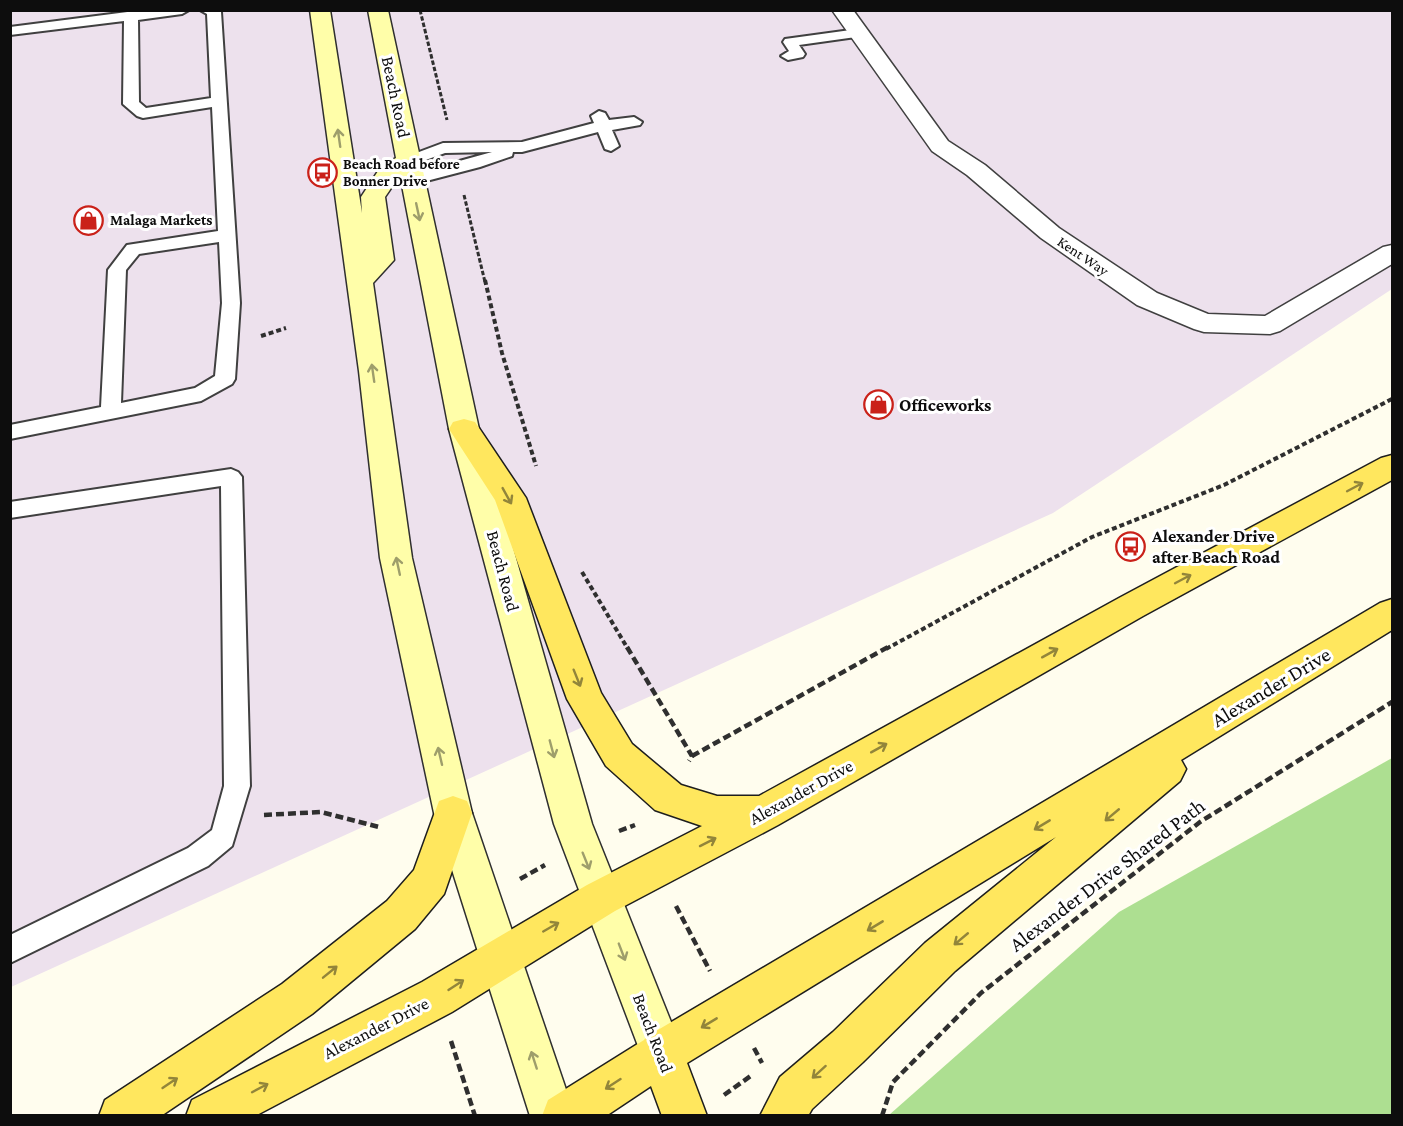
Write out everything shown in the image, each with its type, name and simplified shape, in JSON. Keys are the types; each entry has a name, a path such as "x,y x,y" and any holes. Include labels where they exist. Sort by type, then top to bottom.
{"main road":[{"path":"320,10 360,281 396,558 453,813 553,1116"},
{"name":"Beach Road","path":"378,10 464,429 573,824 661,1052 703,1106"},
{"path":"360,281 381,260 373,197 391,170 410,170"},
{"path":"464,429 510,498 585,699 619,755 669,798 717,813 764,813"},
{"name":"Alexander Drive","path":"208,1116 437,997 601,898 764,813 1131,607 1392,466"},
{"name":"Alexander Drive","path":"564,1116 661,1052 758,996 1392,613"},
{"path":"782,1116 796,1094 940,957 1254,697"},
{"path":"121,1116 297,999 401,915 430,881 453,813"}],"street":[{"name":"Kent Way","path":"842,10 940,146 976,170 1050,233 1147,299 1204,323 1270,325 1392,253"}],"lane":[{"path":"36,10 41,27"},
{"path":"10,31 182,10"},
{"path":"10,432 201,394 225,379 231,303 228,235 214,12 207,10"},
{"path":"131,16 130,104 143,113 220,101"},
{"path":"788,56 798,54 790,42 858,33"},
{"path":"410,170 458,168 601,121 634,122"},
{"path":"601,121 610,146"},
{"path":"410,170 449,147 522,147"},
{"path":"111,412 117,270 133,249 228,235"},
{"path":"10,510 231,477 237,786 223,837 198,857 10,950"}],"path":[{"path":"420,10 449,147"},
{"path":"458,168 502,353 529,447 538,469"},
{"path":"272,332 286,327"},
{"path":"703,1106 765,1066 731,1010 656,868 637,825 669,798 692,756 1005,582 1092,537 1224,486 1392,399"},
{"path":"580,567 692,756"},
{"name":"Alexander Drive Shared Path","path":"882,1116 892,1082 981,993 1200,822 1392,702"},
{"path":"229,814 298,815 321,812 379,827"}],"shaded area":[{"path":"10,11 1392,11 1392,289 1053,513 11,987"}],"green space":[{"path":"1392,758 1392,1115 889,1115 1119,912"}],"place":[{"name":"Beach Road before Bonner Drive","path":"322,173"},
{"name":"Malaga Markets","path":"89,220"},
{"name":"Officeworks","path":"878,405"},
{"name":"Alexander Drive after Beach Road","path":"1131,546"}]}
